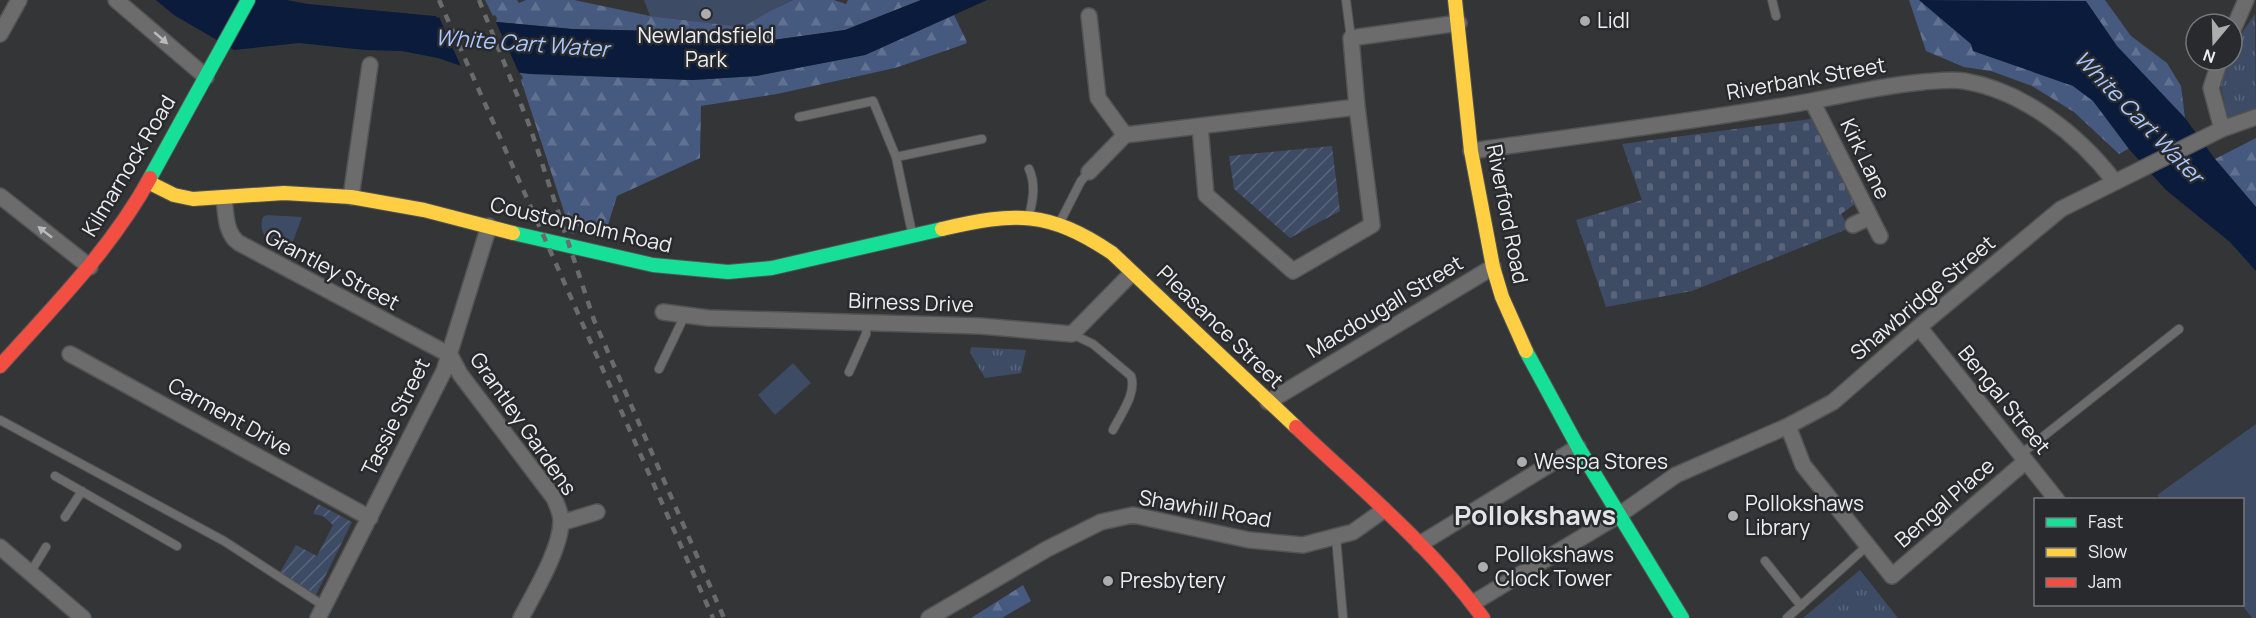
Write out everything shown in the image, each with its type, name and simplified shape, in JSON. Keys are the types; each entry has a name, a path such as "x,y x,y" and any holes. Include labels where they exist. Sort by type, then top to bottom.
{"street":[{"path":"0,34 19,0"},
{"path":"116,0 206,77"},
{"name":"Kilmarnock Road","path":"0,366 90,267 118,231 148,182 248,0"},
{"name":"Riverford Road","path":"1455,0 1471,151 1493,267 1502,297 1524,348 1578,447 1682,618"},
{"path":"1089,16 1098,98 1125,135"},
{"path":"1200,126 1206,195 1293,272 1372,225 1351,38 1459,22"},
{"path":"351,197 370,65"},
{"path":"2216,72 2211,88 2222,129"},
{"name":"Riverbank Street","path":"1471,151 1812,101 1862,90 1962,80 1988,87 2013,98 2060,126 2083,146 2115,183"},
{"name":"Kirk Lane","path":"1812,101 1880,236"},
{"path":"1089,172 1125,135 1357,107"},
{"name":"Shawbridge Street","path":"1473,603 1619,515 1676,475 1788,426 1833,402 2061,209 2205,137 2256,117"},
{"name":"Coustonholm Road","path":"148,182 184,199 284,193 351,197 416,208 653,265 728,272 772,268 976,220 1005,217"},
{"path":"0,196 90,267"},
{"name":"Grantley Street","path":"224,198 230,234 239,243 450,355"},
{"name":"Pleasance Street","path":"1005,217 1029,217 1059,223 1091,238 1112,253 1420,544 1460,586 1483,618"},
{"path":"1853,225 1870,217"},
{"name":"Tassie Street","path":"321,612 444,371 489,226"},
{"name":"Macdougall Street","path":"1268,402 1493,267"},
{"path":"1072,334 1132,273"},
{"name":"Birness Drive","path":"663,312 708,318 980,326 1072,334"},
{"name":"Bengal Street","path":"1919,327 2055,498"},
{"name":"Carment Drive","path":"70,354 370,518"},
{"name":"Grantley Gardens","path":"450,355 460,374 554,498 561,523 549,563 521,618"},
{"path":"1788,426 1803,465 1867,546"},
{"path":"1420,544 1578,447"},
{"name":"Bengal Place","path":"1867,546 1892,576 2023,458"},
{"name":"Shawhill Road","path":"929,618 1083,529 1101,522 1133,515 1218,534 1303,545 1353,532 1384,510"},
{"path":"561,523 597,512"},
{"path":"0,547 83,618"}],"lane":[{"path":"1346,0 1351,38"},
{"path":"1772,0 1776,16"},
{"path":"799,117 873,101 896,156 912,235"},
{"path":"896,156 982,139"},
{"path":"1029,169 1033,178 1033,202 1029,217"},
{"path":"1059,223 1081,181 1089,172"},
{"path":"660,369 685,315"},
{"path":"849,372 866,334 867,322"},
{"path":"2023,458 2179,329"},
{"path":"1072,334 1093,344 1131,376 1132,392 1113,430"},
{"path":"0,420 224,541 321,612"},
{"path":"55,476 177,546"},
{"path":"65,517 82,491"},
{"path":"1336,537 1343,618"},
{"path":"1787,618 1867,546"},
{"path":"30,573 46,547"},
{"path":"1766,561 1802,606"}],"green space":[{"path":"485,0 517,0 519,3 526,0 574,0 650,16 743,27 793,0 834,0 846,4 848,0 921,0 845,30 766,41 703,32 572,29 496,22 497,18 493,16"},
{"name":"Newlandsfield Park","path":"644,0 793,0 743,27 650,16"},
{"path":"1909,0 2105,0 2131,36 2167,63 2181,86 2185,118 2119,154 2074,112 2032,86 1991,71 1964,67 1926,51"},
{"path":"2255,14 2256,110 2228,119 2220,83 2224,72 2244,72 2244,30"},
{"path":"954,15 967,42 965,44 895,68 777,94 701,106 700,158 617,196 606,231 577,226 574,234 571,233 521,80 523,78 519,72 692,80 756,76 865,55"},
{"path":"1811,119 1855,204 1841,214 1850,228 1692,291 1606,307 1576,220 1642,200 1622,144"},
{"path":"2256,138 2256,207 2215,159"},
{"path":"1332,146 1340,211 1290,238 1234,189 1229,156"},
{"path":"267,215 302,217 288,255 264,235 261,223 263,217"},
{"path":"971,347 1026,350 1021,373 985,378 970,353"},
{"path":"793,363 811,383 775,415 758,395"},
{"path":"2256,424 2256,618 2252,618 2243,606 2244,498 2160,498 2157,495"},
{"path":"318,504 352,522 315,597 279,574 296,545 317,556 333,525 323,516 313,514"},
{"path":"1860,570 1898,618 1803,618"},
{"path":"1023,585 1031,601 1002,618 971,618"}],"water":[{"name":"White Cart Water","path":"156,0 286,0 572,29 703,32 766,41 845,30 921,0 987,0 865,55 756,76 692,80 530,74 461,66 438,58 402,51 365,50 299,43 234,50 174,15"},
{"name":"White Cart Water","path":"1919,0 2086,1 2117,46 2185,118 2215,159 2256,207 2256,271 2230,242 2166,190 2129,149 2093,101 2073,86 1973,51 1971,44"}],"pier":[{"path":"435,14 496,19 520,75 523,76 462,69 439,17 437,18"}],"railway":[{"path":"439,0 713,618"},
{"path":"479,0 530,127 594,320 724,618"}],"traffic: fast":[{"path":"150,178 248,0"},
{"path":"513,233 653,265 728,272 772,268 942,229"},
{"path":"1526,351 1578,447 1682,618"}],"traffic: slow":[{"path":"1455,0 1471,151 1493,267 1502,297 1526,351"},
{"path":"148,182 174,195 193,199 284,193 351,197 424,210 513,233"},
{"path":"942,229 990,220 1030,218 1069,229 1089,239 1112,253 1296,427"}],"traffic: jam":[{"path":"0,366 100,253 135,204 150,178"},
{"path":"1296,427 1418,542 1441,566 1483,618"}],"place":[{"name":"Newlandsfield Park","path":"706,14"},
{"name":"Lidl","path":"1585,21"},
{"name":"Wespa Stores","path":"1522,462"},
{"name":"Pollokshaws Library","path":"1733,516"},
{"name":"Pollokshaws Clock Tower","path":"1483,567"},
{"name":"Presbytery","path":"1108,581"}],"district":[{"name":"Pollokshaws","path":"1535,516"}]}
